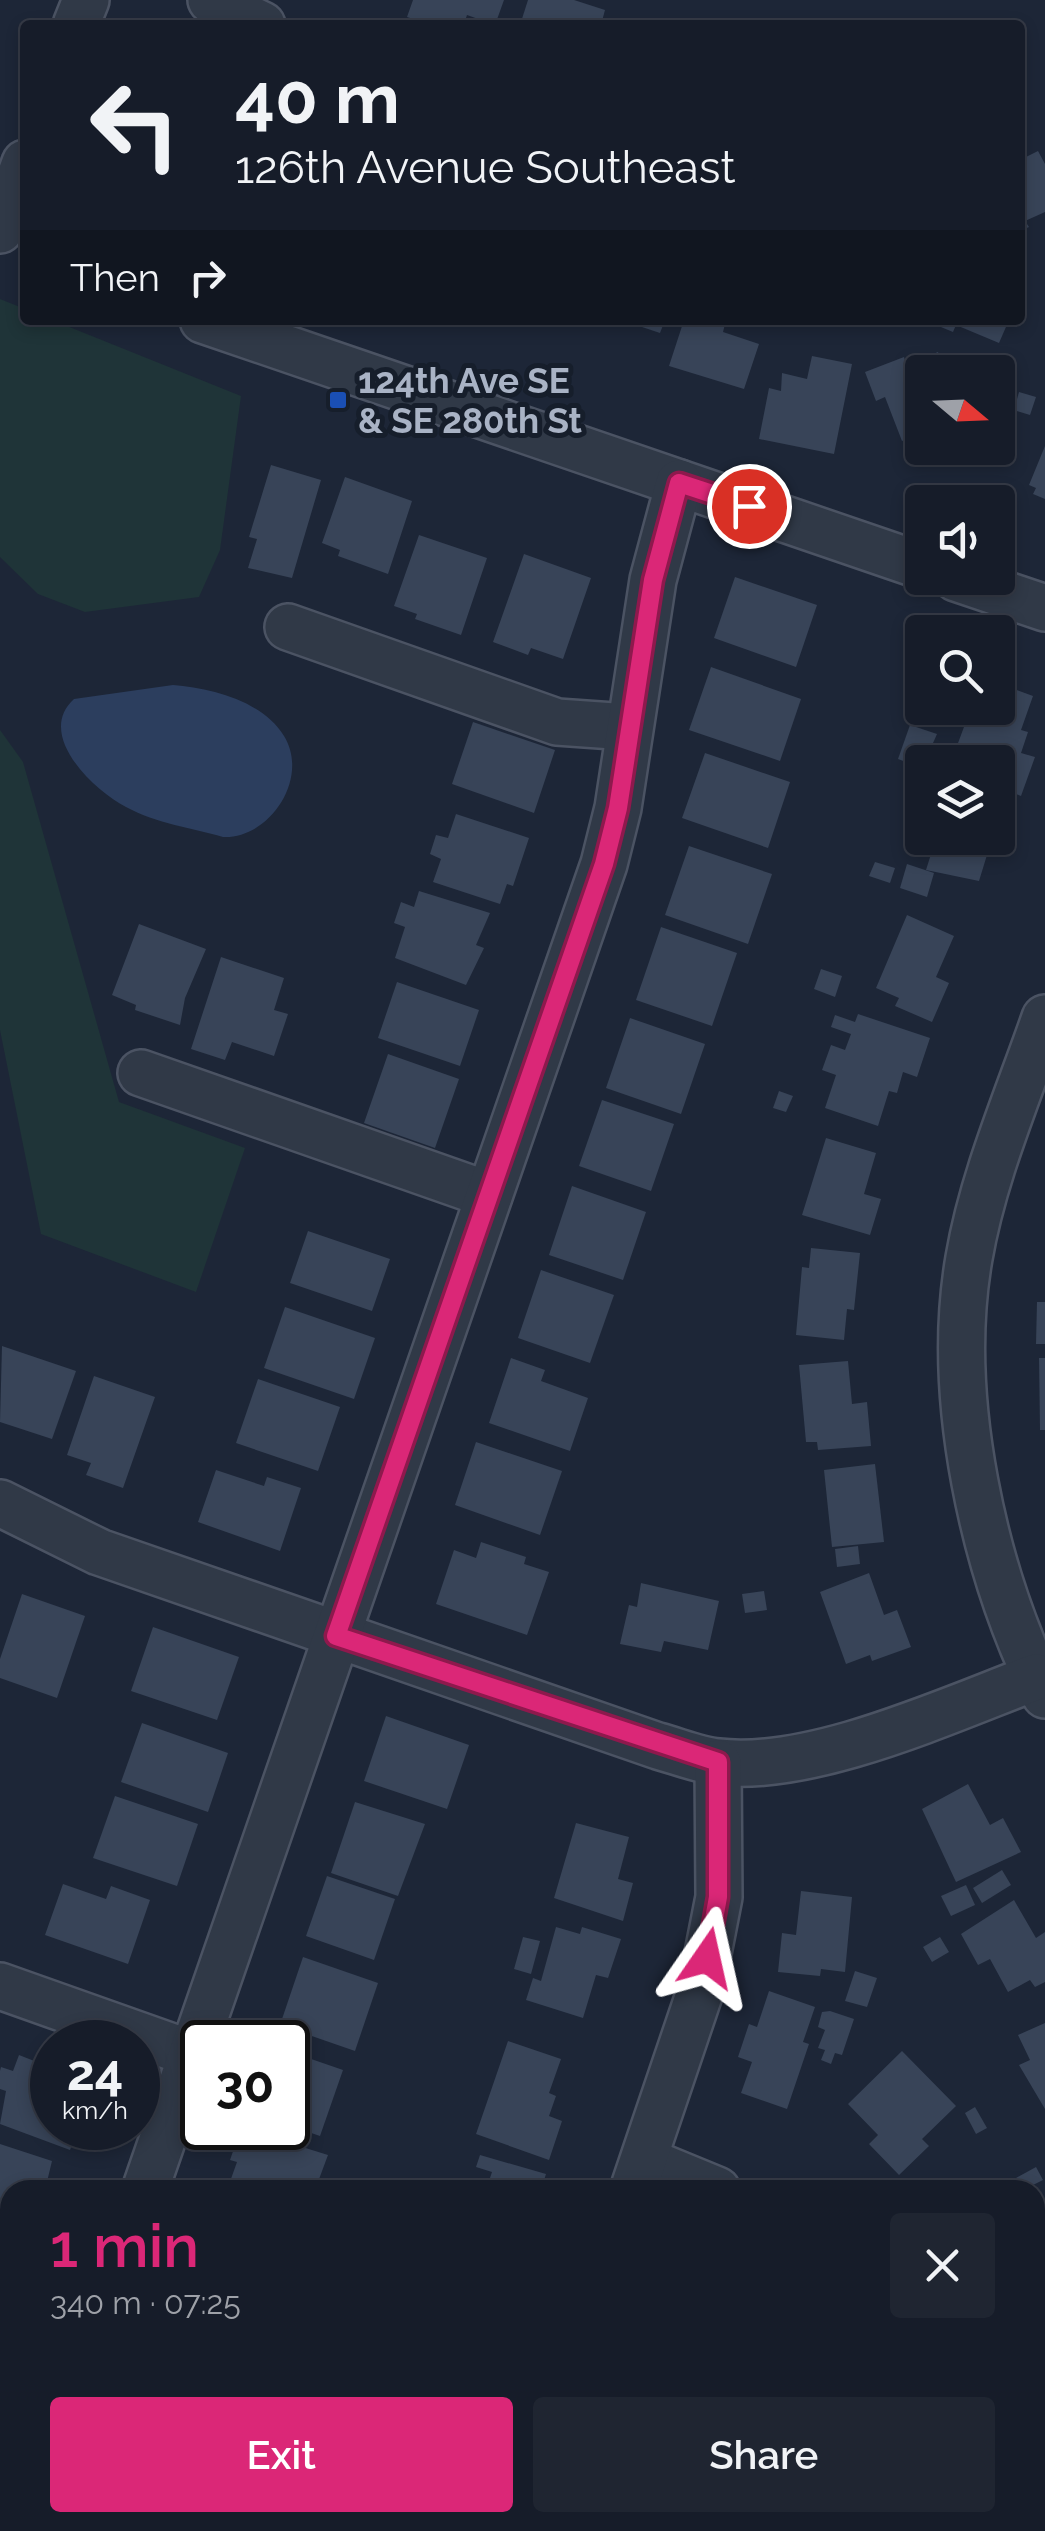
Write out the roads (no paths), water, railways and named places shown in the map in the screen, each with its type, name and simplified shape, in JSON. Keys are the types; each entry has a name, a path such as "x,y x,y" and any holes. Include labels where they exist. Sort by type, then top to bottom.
{"street":[{"path":"211,0 252,20"},
{"path":"0,230 20,176"},
{"path":"218,325 905,560"},
{"path":"204,2020 604,864 618,808 653,580 679,483"},
{"path":"1006,595 1045,608"},
{"path":"288,627 557,722 628,727"},
{"path":"0,1502 100,1552 336,1636 718,1762 793,1757 1040,1686 970,1466 959,1362 969,1257 999,1148 1045,1018"},
{"path":"141,1074 489,1195"},
{"path":"664,2180 638,2175 701,1989 715,1915 718,1762"},
{"path":"0,1986 180,2050"},
{"path":"148,2180 180,2089"}],"water":[{"path":"173,685 235,698 263,714 284,736 291,752 289,787 270,817 256,828 223,837 149,817 98,788 73,760 61,728 64,713 74,699"}],"place":[{"name":"124th Ave SE & SE 280th St","path":"338,400"}]}
